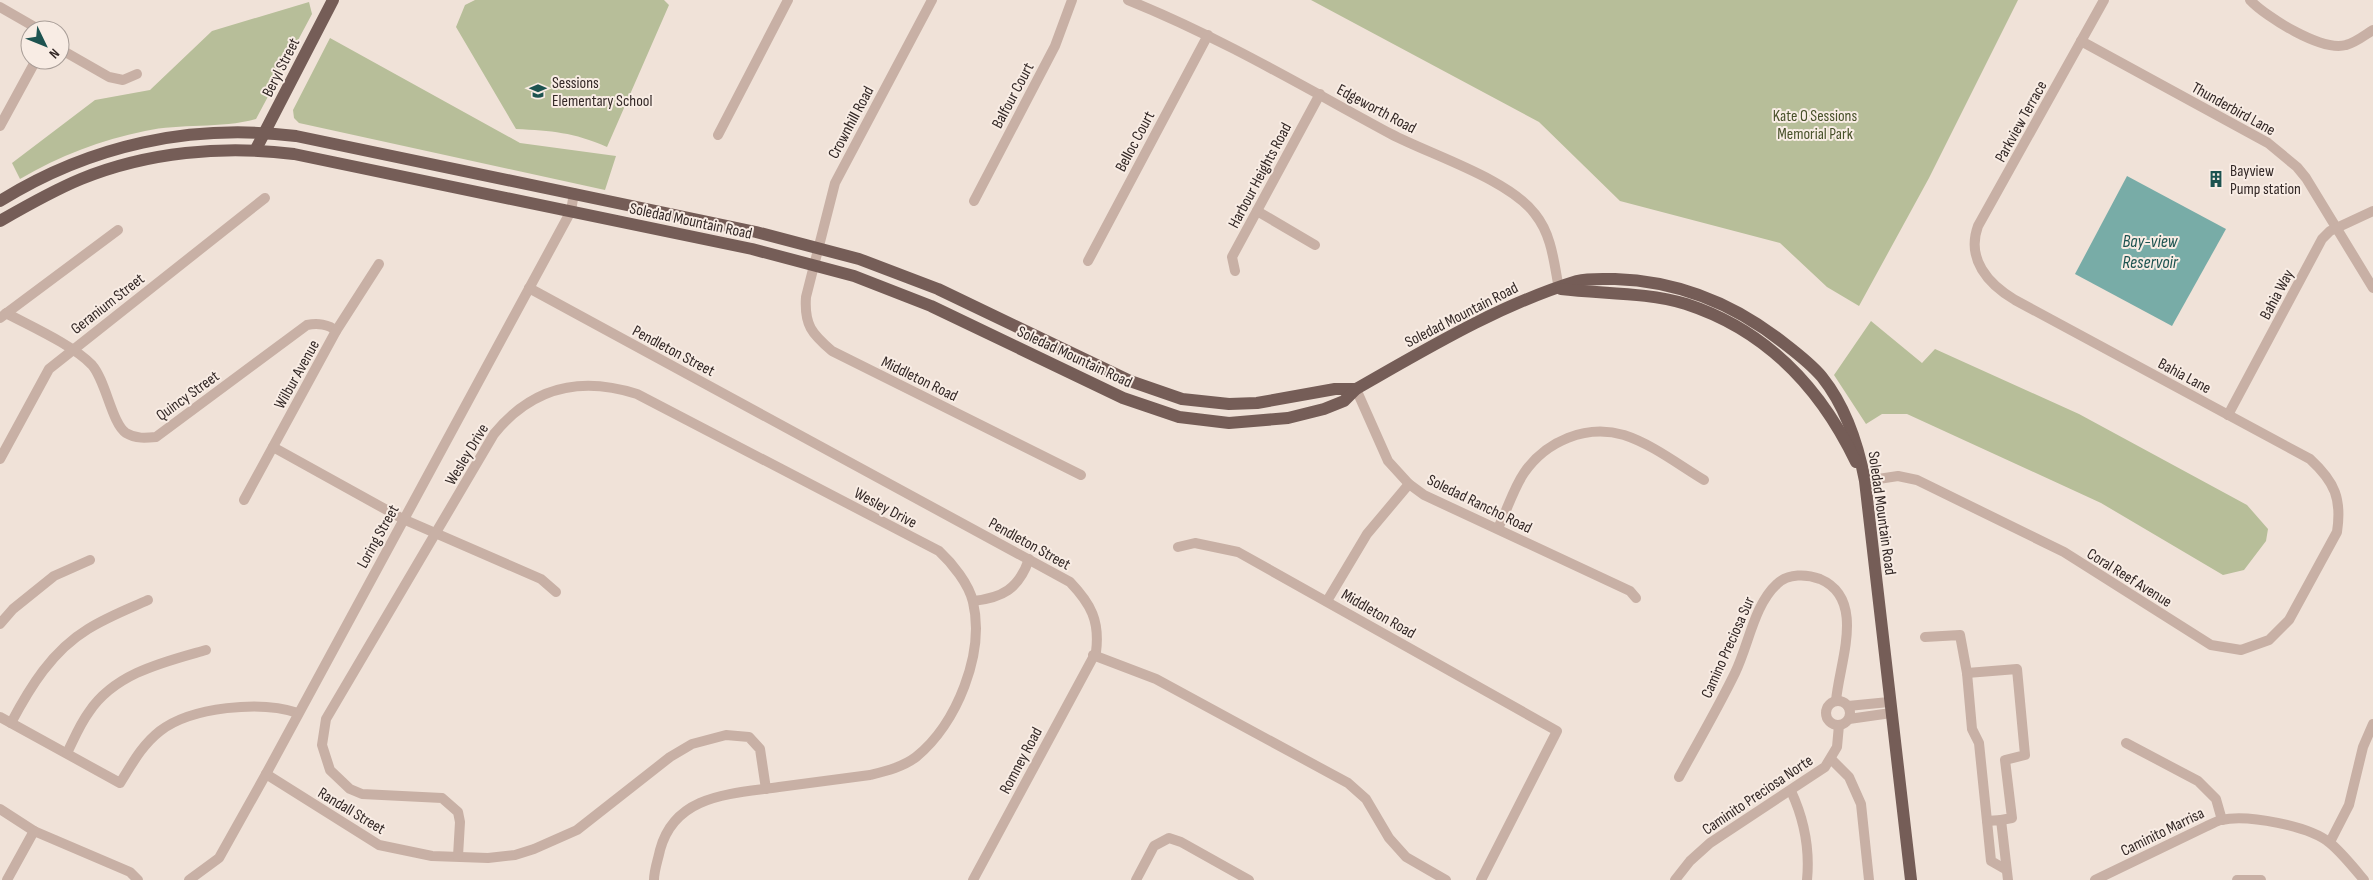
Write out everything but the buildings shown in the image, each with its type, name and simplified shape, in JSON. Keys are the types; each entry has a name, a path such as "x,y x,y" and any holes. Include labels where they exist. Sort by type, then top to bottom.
{"main road":[{"name":"Beryl Street","path":"256,149 333,0"},
{"name":"Soledad Mountain Road","path":"0,201 34,180 98,154 168,137 205,133 265,132 339,144 574,193 756,232 859,259 938,289 1130,381 1182,399 1229,404 1258,403 1335,389 1356,389"},
{"name":"Soledad Mountain Road","path":"0,221 43,196 103,172 162,156 207,151 256,149 335,161 691,238 752,249 854,276 931,306 1123,398 1179,417 1229,423 1288,418 1324,409 1344,401 1356,389 1502,309 1579,281 1595,279 1647,282 1670,286 1714,300 1747,316 1800,355 1822,378 1854,434 1865,481 1910,880"},
{"path":"1559,289 1630,294 1685,304 1721,318 1744,331 1790,366 1811,388 1829,413 1865,481"}],"street":[{"path":"718,135 788,0"},
{"name":"Crownhill Road","path":"812,266 835,183 932,0"},
{"name":"Balfour Court","path":"974,201 1055,46 1072,0"},
{"name":"Edgeworth Road","path":"1128,0 1208,35 1392,134 1508,189 1535,213 1548,236 1559,289"},
{"name":"Parkview Terrace","path":"1976,260 1974,238 1978,226 2104,0"},
{"path":"2250,0 2263,11 2315,42 2345,46 2373,30"},
{"path":"0,7 23,20"},
{"name":"Belloc Court","path":"1088,261 1208,35"},
{"name":"Thunderbird Lane","path":"2081,41 2268,143 2301,172 2373,288"},
{"path":"70,55 109,77 123,80 137,74"},
{"path":"0,126 31,70"},
{"name":"Harbour Heights Road","path":"1235,271 1232,257 1320,94"},
{"name":"Loring Street","path":"189,880 219,858 571,211 574,193"},
{"name":"Geranium Street","path":"0,459 48,369 265,198"},
{"path":"1257,211 1316,245"},
{"name":"Bahia Way","path":"2228,415 2322,239 2330,230 2373,211"},
{"path":"3,315 118,230"},
{"name":"Bahia Lane","path":"1976,260 1983,274 2002,292 2310,459 2325,473 2338,498 2340,516 2337,532 2333,540"},
{"name":"Wilbur Avenue","path":"244,500 336,331 379,264"},
{"name":"Middleton Road","path":"812,266 805,312 809,329 832,351 1081,475"},
{"name":"Pendleton Street","path":"529,288 1070,582 1086,598 1093,614 1098,638 1096,652 1093,655"},
{"name":"Quincy Street","path":"3,315 72,350 92,365 104,383 120,427 127,434 142,439 156,437 307,326 315,324 332,327 336,331"},
{"name":"Wesley Drive","path":"458,856 460,822 458,812 442,798 362,794 350,790 330,770 322,745 326,720 494,434 504,422 533,399 558,388 571,386 614,386 637,394 939,551 966,586 973,601 976,634 966,684 959,702 939,735 916,757 893,769 870,775 719,795 694,806 669,826 664,836 654,873 654,880"},
{"name":"Soledad Rancho Road","path":"1356,389 1388,461 1409,484 1424,494 1630,591 1636,598"},
{"path":"1498,528 1524,473 1542,452 1563,439 1590,431 1623,435 1641,442 1704,480"},
{"path":"273,447 403,519 541,579 556,592"},
{"name":"Coral Reef Avenue","path":"1865,481 1898,476 1917,480 2064,552 2211,645 2241,650 2269,640 2289,620 2333,540"},
{"path":"1327,601 1367,534 1409,484"},
{"name":"Middleton Road","path":"1178,547 1195,543 1238,552 1557,731 1481,880"},
{"path":"0,624 13,609 54,576 90,560"},
{"path":"973,601 992,599 1008,591 1016,584 1026,569 1029,560"},
{"name":"Camino Preciosa Sur","path":"1679,777 1736,671 1766,595 1779,582 1792,576 1812,576 1827,582 1841,597 1848,615 1836,700"},
{"path":"11,723 32,684 49,662 87,629 148,600"},
{"path":"1926,637 1960,635 1967,673 1972,729 1979,743 1991,861 2005,868"},
{"path":"67,753 89,711 116,685 148,667 206,650"},
{"path":"1093,655 1156,679 1348,783 1366,799 1389,838 1406,857 1446,880"},
{"name":"Romney Road","path":"973,880 1093,655"},
{"path":"1967,673 2017,669 2025,755 2005,760 2012,818 1987,821"},
{"path":"1849,719 1850,711 1844,702 1836,700 1827,708 1826,716 1831,723 1839,725 1849,719 1890,707"},
{"path":"0,717 120,782 138,752 161,730 180,721 204,713 244,706 286,709 298,713"},
{"path":"1848,706 1890,707"},
{"name":"Caminito Preciosa Norte","path":"1675,880 1690,861 1710,843 1791,791 1824,767 1832,759 1838,747 1839,725"},
{"path":"2364,880 2330,842 2349,805 2363,747 2372,728"},
{"path":"458,856 488,858 515,855 534,849 576,830 670,758 692,744 726,735 749,738 760,749 766,789"},
{"path":"2126,743 2198,781 2216,799 2222,820"},
{"path":"1832,759 1849,777 1862,804 1869,880"},
{"name":"Randall Street","path":"266,774 379,845 432,856 458,856"},
{"path":"1791,791 1802,814 1807,846 1807,880"},
{"path":"0,808 34,831 130,872 138,880"},
{"name":"Caminito Marrisa","path":"2095,880 2222,820 2238,819 2278,823 2306,831 2330,842"},
{"path":"2001,820 2005,868 2008,880"},
{"path":"7,880 34,831"},
{"path":"1136,880 1154,846 1169,838 1181,842 1249,880"},
{"path":"2237,880 2261,880"}],"green space":[{"path":"475,0 664,0 669,5 607,147 584,138 562,133 516,129 456,27 465,5"},
{"name":"Kate O Sessions Memorial Park","path":"1311,0 2018,0 1929,178 1859,306 1827,287 1780,243 1620,201 1539,122"},
{"path":"309,2 312,14 256,119 229,124 172,127 129,135 96,144 65,156 20,179 12,163 95,100 150,90 212,31"},
{"path":"330,38 520,143 616,156 605,190 299,123 294,118 293,110"},
{"path":"1871,321 1922,363 1935,349 2079,414 2247,505 2268,529 2266,541 2244,570 2223,575 2101,503 1907,414 1882,414 1866,424 1834,375"}],"water":[{"name":"Bay-view Reservoir","path":"2127,176 2226,229 2172,326 2075,274"}],"place":[{"name":"Sessions Elementary School","path":"538,91"},
{"name":"Bayview Pump station","path":"2216,179"}]}
